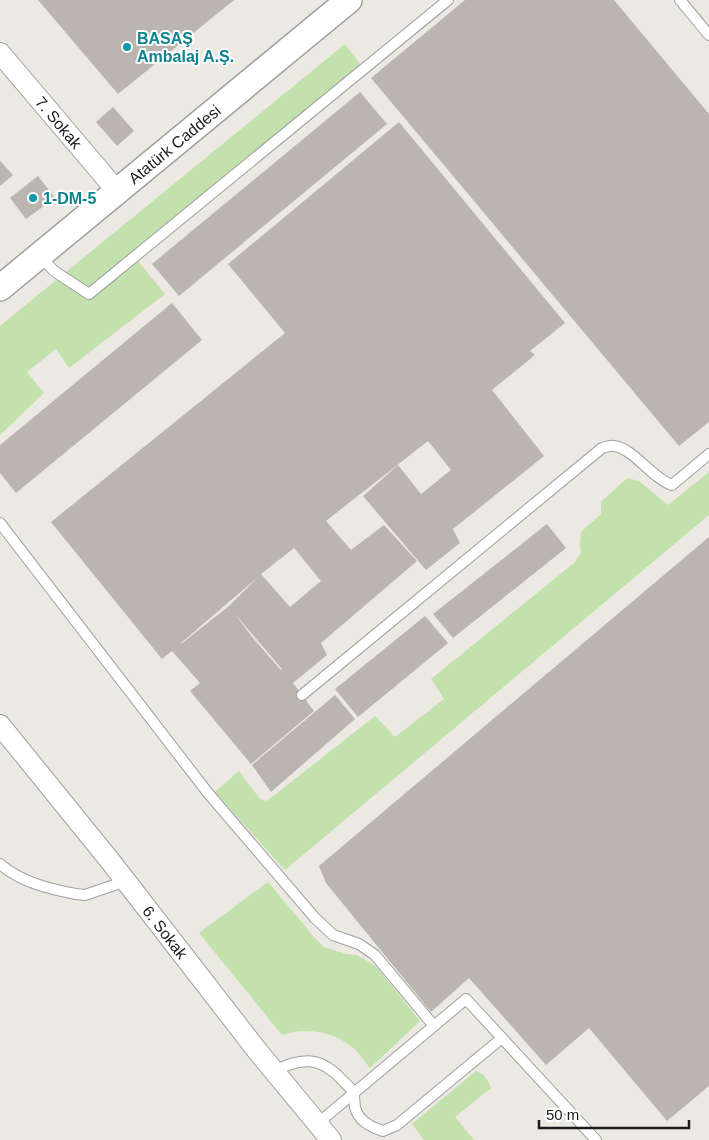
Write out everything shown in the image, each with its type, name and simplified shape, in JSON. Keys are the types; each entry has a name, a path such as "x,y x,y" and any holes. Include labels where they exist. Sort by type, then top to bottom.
{"street":[{"name":"Atatürk Caddesi","path":"0,288 349,0"},
{"name":"7. Sokak","path":"0,53 117,191"},
{"name":"6. Sokak","path":"0,725 274,1071 331,1140"}],"lane":[{"path":"40,256 54,270 89,294 448,0"},
{"path":"680,0 709,35"},
{"path":"302,695 602,448 612,445 624,450 663,482 672,485 709,454"},
{"path":"0,523 208,794 296,896 333,935 359,944 375,955 434,1026"},
{"path":"0,864 10,873 24,880 76,894 85,895 126,882"},
{"path":"317,1124 466,999 596,1140"},
{"path":"274,1071 301,1061 324,1064 337,1074 354,1093 355,1110 363,1121 371,1127 383,1131 397,1125 502,1038"}],"green space":[{"path":"345,44 363,68 136,259 165,294 69,368 56,349 27,372 44,393 0,435 0,326"},
{"path":"709,472 709,515 285,870 215,792 239,771 260,799 267,801 375,716 395,737 444,699 431,679 574,563 581,553 581,532 601,514 601,502 627,478 639,481 668,505"},
{"path":"268,882 324,947 346,954 357,955 376,966 420,1021 370,1068 355,1049 328,1034 300,1031 282,1035 199,933"},
{"path":"476,1071 486,1078 491,1088 455,1117 474,1140 424,1140 412,1124"}],"building":[{"name":"BASAŞ Ambalaj A.Ş.","path":"38,0 234,0 118,94"},
{"path":"465,0 614,0 709,114 709,422 679,446 371,78"},
{"path":"360,92 387,124 179,296 152,264"},
{"path":"113,107 134,131 117,146 96,122"},
{"path":"399,122 565,323 530,351 535,355 492,390 544,456 453,529 460,543 426,570 363,496 398,465 421,494 451,470 428,441 326,521 351,550 384,525 417,561 321,643 327,655 293,683 314,711 251,764 190,691 200,683 172,651 162,659 51,522 285,333 228,264","holes":["294,548 321,581 290,607 261,574","257,578 229,606 181,643","235,614 281,670 253,638"]},
{"path":"0,161 13,175 0,186"},
{"name":"1-DM-5","path":"38,176 55,198 26,219 10,198"},
{"path":"172,303 202,340 16,493 0,473 0,445"},
{"path":"547,524 566,548 453,638 433,614"},
{"path":"709,537 709,1086 667,1121 589,1028 546,1065 469,978 431,1012 326,883 319,866"},
{"path":"425,616 448,643 358,717 335,689"},
{"path":"335,695 355,719 271,792 252,765"}],"place":[{"name":"BASAŞ Ambalaj A.Ş.","path":"127,47"},
{"name":"1-DM-5","path":"33,198"}]}
